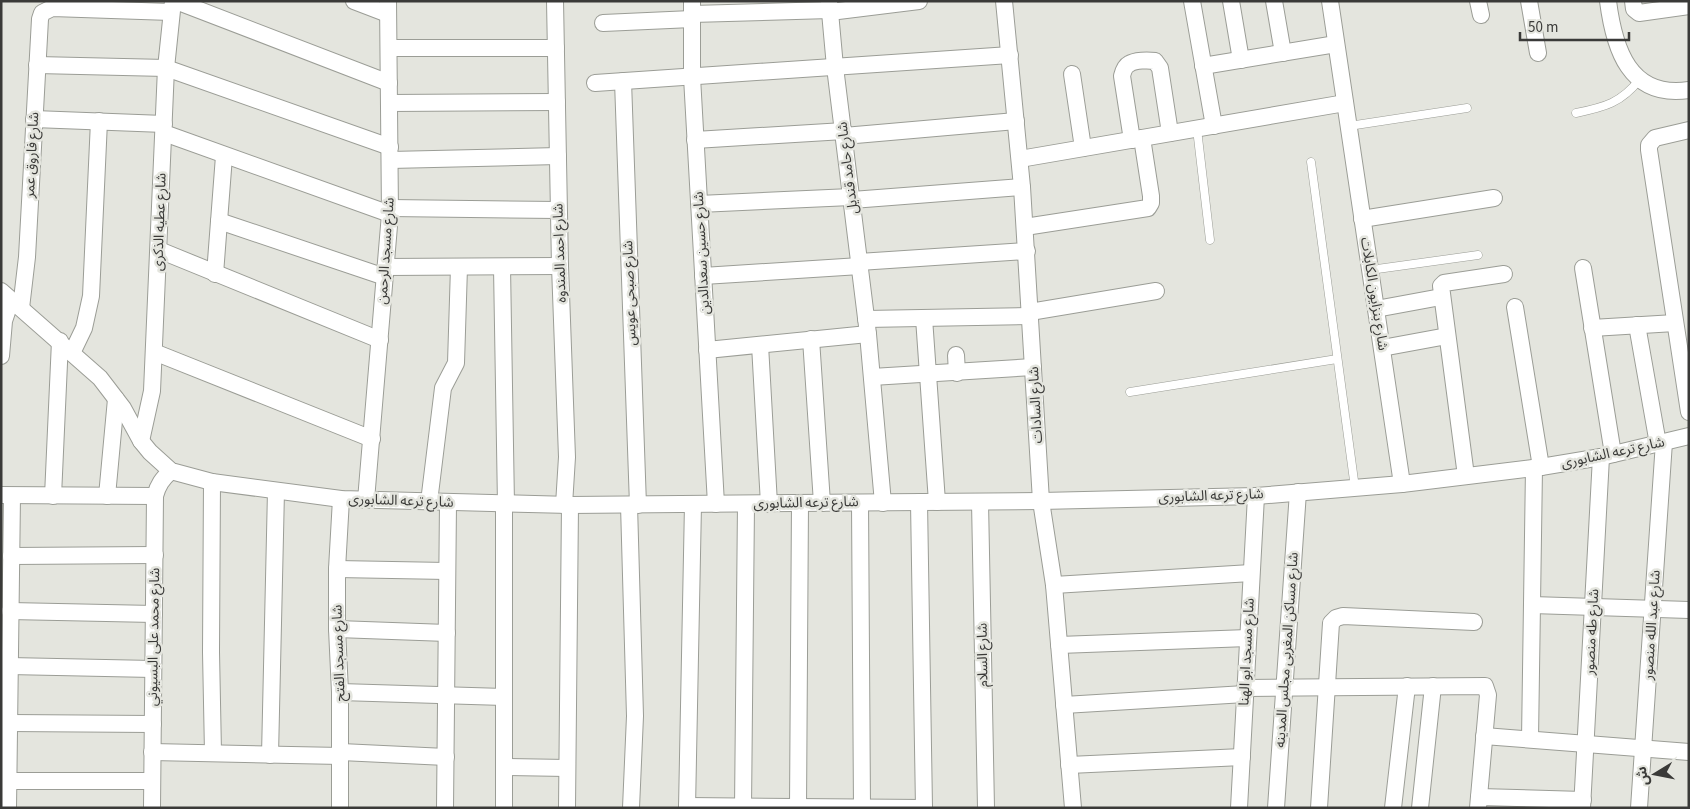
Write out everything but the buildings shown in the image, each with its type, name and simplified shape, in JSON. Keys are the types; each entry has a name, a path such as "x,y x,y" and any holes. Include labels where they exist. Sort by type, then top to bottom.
{"street":[{"path":"354,1 388,8"},
{"name":"شارع احمد المندوه","path":"555,1 558,210 567,457 567,808"},
{"path":"603,23 692,12 829,8 919,1"},
{"name":"شارع السادات","path":"1004,1 1027,251 1041,501 1054,585 1073,808"},
{"path":"1192,1 1214,126"},
{"path":"1231,1 1241,60"},
{"path":"1274,1 1283,53"},
{"name":"شارع بنزايون الكابلات","path":"1330,1 1402,484"},
{"path":"1529,1 1538,53"},
{"path":"1608,1 1612,28 1626,65 1640,79 1658,88 1678,92 1689,90"},
{"path":"1632,1 1634,9 1639,13 1689,6"},
{"path":"53,5 173,5 389,83"},
{"name":"شارع فاروق عمر","path":"1,356 4,321 28,248 40,19 42,13 53,5"},
{"name":"شارع عطيه الذكرى","path":"141,441 152,391 166,68 173,5"},
{"name":"شارع مسجد الرحمن","path":"366,500 390,211 388,8"},
{"name":"شارع حامد قنديل","path":"829,8 834,67 844,133 867,326 883,503"},
{"name":"شارع حسين سعدالدين","path":"692,12 692,77 716,504"},
{"path":"1203,66 1336,44"},
{"path":"389,48 556,48"},
{"path":"595,83 1010,55"},
{"path":"1025,227 1148,208 1151,203 1122,76 1124,69 1129,64 1149,60 1155,61 1161,73 1170,133"},
{"path":"37,65 166,68 390,153 558,156"},
{"path":"1072,74 1084,148"},
{"name":"شارع صبحى عويس","path":"623,81 634,505 635,716 631,808"},
{"path":"389,102 557,102"},
{"path":"1020,159 1345,103"},
{"path":"34,118 99,121 164,128 224,156 390,211 558,210"},
{"path":"72,353 84,328 91,296 99,121"},
{"path":"696,140 844,133 1016,121"},
{"path":"1689,130 1655,138 1649,150 1675,323 1685,363 1689,412"},
{"path":"215,274 224,156"},
{"path":"699,204 852,198 1022,187"},
{"path":"1362,219 1494,198"},
{"path":"220,221 385,272 459,267 560,266"},
{"path":"159,250 380,340"},
{"path":"703,276 1027,251"},
{"path":"429,502 443,388 456,363 459,267"},
{"path":"502,267 505,505 504,808"},
{"name":"شارع طه منصور","path":"1583,268 1607,456 1593,607 1583,804"},
{"path":"1466,476 1440,286 1442,284 1504,274"},
{"path":"707,350 812,340 867,326 924,318 1030,314 1156,291"},
{"path":"1376,309 1441,297"},
{"name":"شارع ترعه الشابورى","path":"11,300 100,378 123,408 141,441 155,458 171,472 212,482 341,499 505,505 634,505 980,502 1256,496 1402,484 1537,467 1607,456 1689,436"},
{"path":"1515,307 1537,467 1530,739"},
{"path":"924,318 937,502"},
{"path":"1592,328 1675,323"},
{"name":"شارع عبد الله منصور","path":"1637,325 1661,443 1653,609 1639,808"},
{"path":"1382,348 1447,336"},
{"path":"812,340 822,503"},
{"path":"53,496 60,341"},
{"path":"760,344 769,504"},
{"path":"154,352 372,439"},
{"path":"956,355 956,373"},
{"path":"872,377 1034,367"},
{"path":"107,496 116,399"},
{"name":"شارع محمد على البسيوني","path":"152,808 155,496 163,478 171,472"},
{"path":"212,482 211,660 213,753"},
{"path":"270,755 276,491"},
{"name":"شارع مساكن المغربى مجلس المدينه","path":"1276,808 1298,492"},
{"path":"8,808 11,556 6,495 155,496"},
{"name":"شارع مسجد ابو الهنا","path":"1239,808 1256,496"},
{"name":"شارع مسجد الفتح","path":"340,808 337,569 341,499"},
{"path":"693,504 687,807 924,808 918,502"},
{"name":"شارع السلام","path":"980,502 986,808"},
{"path":"445,808 448,503"},
{"path":"798,807 800,503"},
{"path":"860,503 862,808"},
{"path":"744,807 746,504"},
{"path":"11,556 155,554"},
{"path":"337,569 447,571"},
{"path":"1054,585 1252,574"},
{"path":"1532,605 1689,610"},
{"path":"10,611 154,614"},
{"path":"1319,808 1330,623 1336,618 1343,616 1474,622"},
{"path":"337,629 447,633"},
{"path":"1059,644 1248,638"},
{"path":"9,666 153,669"},
{"path":"1393,808 1407,686"},
{"path":"1420,808 1434,686"},
{"path":"1064,705 1284,688 1485,686 1488,692 1479,802 1583,804"},
{"path":"340,692 504,697"},
{"path":"9,723 153,724"},
{"path":"1484,736 1689,752"},
{"path":"152,752 446,757"},
{"path":"1069,764 1242,757"},
{"path":"504,767 567,768"},
{"path":"8,782 152,781"}],"lane":[{"path":"1576,113 1600,108 1616,102 1630,92 1640,79"},
{"path":"1348,126 1467,108"},
{"path":"1197,129 1210,240"},
{"path":"1311,162 1355,488"},
{"path":"1370,270 1478,255"},
{"path":"1130,392 1338,359"}]}
